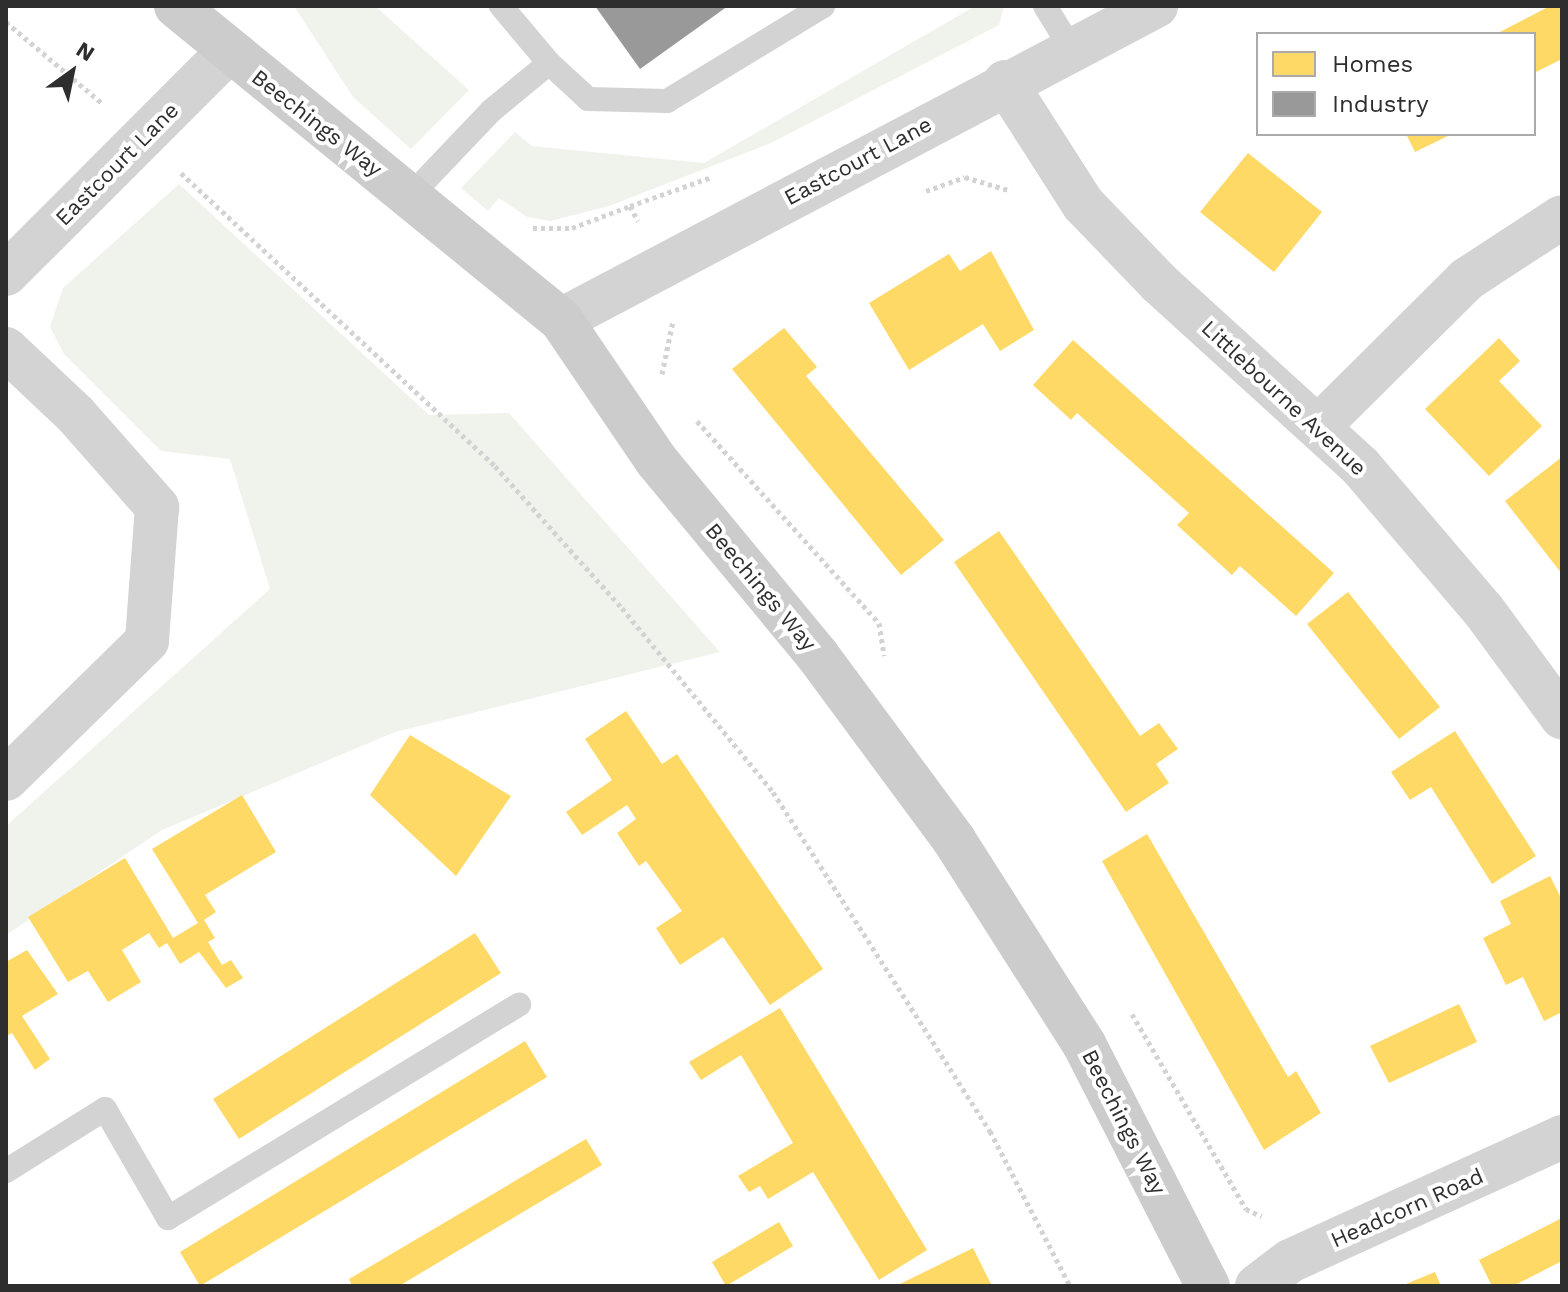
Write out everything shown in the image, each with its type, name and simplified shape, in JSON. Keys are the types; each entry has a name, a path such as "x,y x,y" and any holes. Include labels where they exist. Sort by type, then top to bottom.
{"street":[{"name":"Beechings Way","path":"176,6 227,53 411,195 561,320 656,460 818,656 954,840 1084,1044 1208,1286"},
{"name":"Eastcourt Lane","path":"561,320 1005,82 1156,6"},
{"name":"Eastcourt Lane","path":"6,274 227,53"},
{"name":"Littlebourne Avenue","path":"1005,82 1091,213 1159,283 1320,425 1475,600 1562,717"},
{"path":"1320,425 1457,287 1514,243 1562,217"},
{"path":"6,349 76,415 157,507 147,641 6,779"},
{"name":"Headcorn Road","path":"1257,1286 1290,1261 1562,1137"}],"lane":[{"path":"501,6 549,63 588,99 667,101 823,6"},
{"path":"1045,6 1072,50"},
{"path":"411,195 491,111 549,63"},
{"path":"6,1171 105,1109 168,1218 519,1005"}],"path":[{"path":"6,22 113,112"},
{"path":"177,169 495,466 622,608 773,792 990,1131 1070,1286"},
{"path":"920,194 965,177 1021,194"},
{"path":"475,250 506,216 554,230 630,206 661,266"},
{"path":"663,386 670,326 678,312"},
{"path":"691,416 727,448 879,623 884,664"},
{"path":"1130,1011 1246,1209 1272,1220"}],"shaded area":[{"path":"294,6 375,6 469,90 411,149 353,97"},
{"path":"975,6 1004,6 999,25 771,143 609,206 550,221 527,217 499,198 488,211 461,188 515,132 532,146 704,163"},
{"path":"179,184 429,415 509,413 720,652 395,732 162,830 6,935 6,826 270,589 230,459 161,451 64,354 50,327 63,288"}],"building: Homes":[{"path":"1550,6 1562,6 1562,59 1536,72 1536,32 1500,32"},
{"path":"1407,136 1448,136 1415,152"},
{"path":"1248,153 1322,212 1274,272 1200,212"},
{"path":"991,251 1034,330 1000,351 983,324 909,370 869,303 949,254 960,271"},
{"path":"784,328 817,367 806,376 944,540 901,575 732,369"},
{"path":"1499,338 1520,361 1499,381 1542,426 1489,476 1425,409"},
{"path":"1073,340 1334,573 1296,616 1240,566 1232,575 1177,525 1189,513 1077,413 1071,420 1033,385"},
{"path":"1562,457 1562,574 1505,501"},
{"path":"999,531 1140,736 1159,723 1178,749 1156,764 1169,783 1126,812 954,562"},
{"path":"1348,592 1440,707 1399,739 1307,624"},
{"path":"626,711 662,764 677,754 823,969 770,1005 723,937 680,965 656,928 682,911 646,861 639,866 617,833 636,819 627,805 582,835 566,812 612,780 585,739"},
{"path":"1455,731 1536,856 1492,884 1431,787 1410,800 1391,772"},
{"path":"410,735 511,796 456,876 370,795"},
{"path":"242,795 276,852 205,895 216,912 204,920 215,938 208,942 222,965 231,960 243,978 226,988 199,952 180,964 167,943 159,948 149,933 122,950 141,982 108,1002 88,971 68,982 28,917 125,858 173,938 198,923 152,849"},
{"path":"1147,834 1288,1077 1296,1071 1321,1113 1264,1150 1102,861"},
{"path":"1550,876 1562,900 1562,1012 1544,1021 1523,977 1506,985 1483,938 1511,924 1500,901"},
{"path":"475,933 501,973 239,1139 213,1099"},
{"path":"27,950 58,994 22,1016 50,1059 35,1070 12,1033 6,1036 6,962"},
{"path":"1459,1004 1477,1042 1389,1083 1370,1046"},
{"path":"780,1008 927,1250 879,1280 813,1172 768,1199 760,1186 749,1192 738,1176 793,1143 741,1055 701,1080 689,1062"},
{"path":"525,1041 547,1077 200,1286 180,1252"},
{"path":"586,1139 602,1165 399,1286 352,1286 349,1279"},
{"path":"1562,1218 1562,1261 1513,1286 1492,1286 1479,1260"},
{"path":"779,1222 793,1246 726,1286 712,1262"},
{"path":"973,1248 992,1286 896,1286"},
{"path":"1435,1272 1441,1286 1401,1286"}],"building: Industry":[{"path":"595,6 728,6 640,69"}]}
